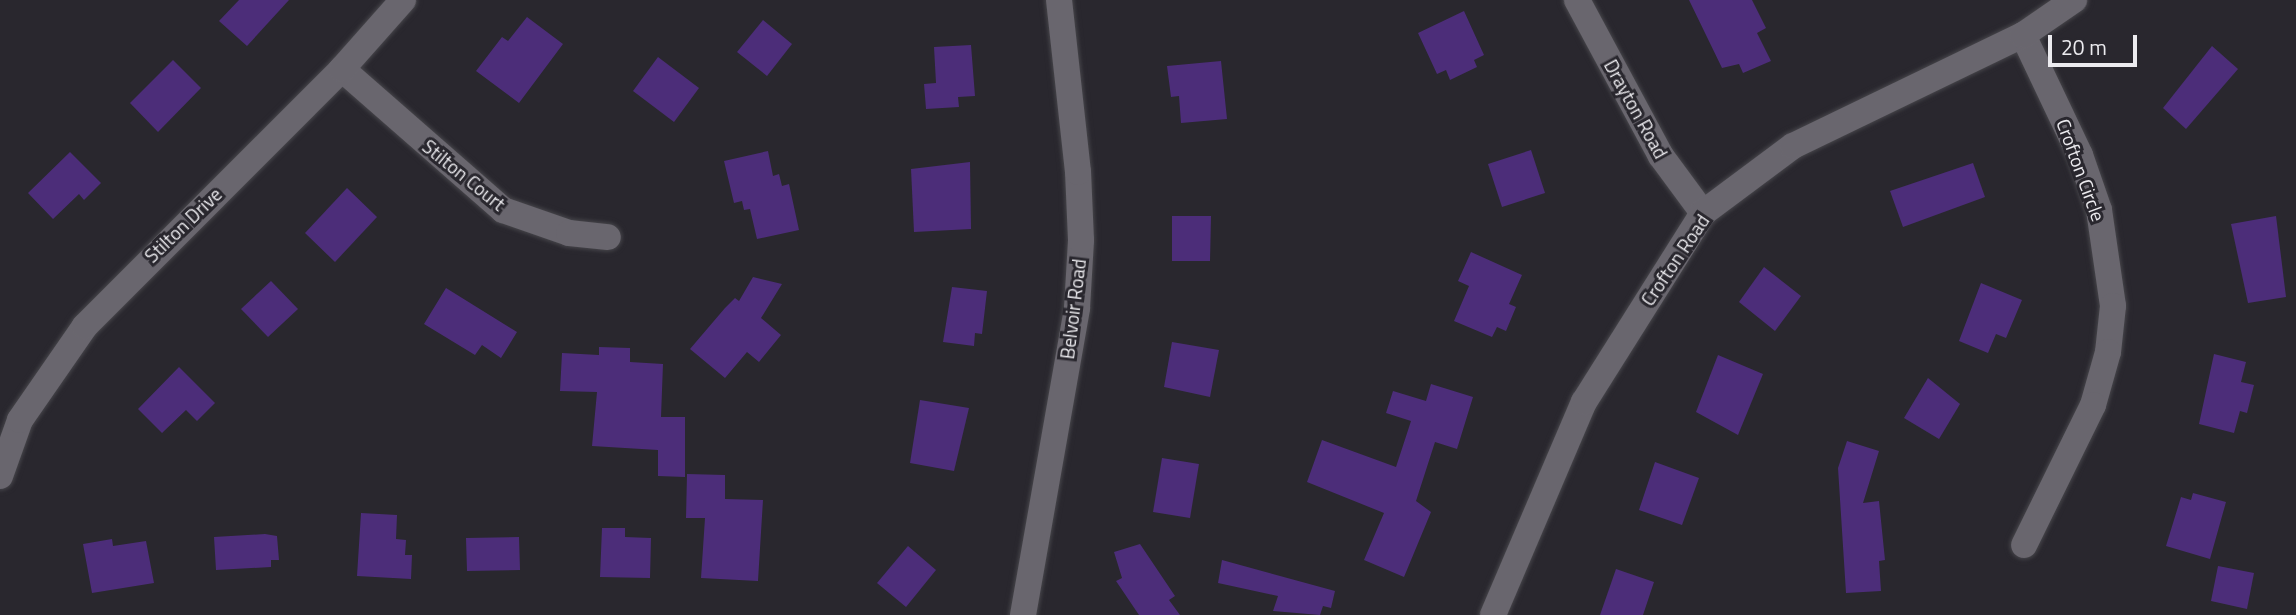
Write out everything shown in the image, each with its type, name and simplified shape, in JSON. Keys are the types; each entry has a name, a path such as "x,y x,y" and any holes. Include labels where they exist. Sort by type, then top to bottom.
{"street":[{"name":"Stilton Drive","path":"0,476 20,420 85,326 342,69 403,0"},
{"name":"Belvoir Road","path":"1023,615 1078,295 1078,172 1059,0"},
{"name":"Drayton Road","path":"1577,0 1661,156 1703,213"},
{"name":"Crofton Road","path":"1493,615 1584,402 1703,213 1793,146 2023,36 2074,0"},
{"name":"Crofton Circle","path":"2023,36 2080,155 2099,210 2113,306 2108,352 2093,405 2024,545"},
{"name":"Stilton Court","path":"342,69 503,210 569,233 608,237"}],"building":[{"path":"239,0 289,0 247,46 219,21"},
{"path":"1689,0 1752,0 1766,28 1757,33 1771,61 1743,73 1739,64 1722,68"},
{"path":"1464,11 1484,55 1474,60 1477,67 1450,80 1446,70 1437,74 1418,33"},
{"path":"527,17 563,44 519,103 476,71 502,37 508,41"},
{"path":"763,20 792,44 767,76 737,52"},
{"path":"971,45 975,96 958,97 959,107 926,109 924,84 936,83 934,47"},
{"path":"2212,46 2238,69 2186,129 2163,108"},
{"path":"658,57 699,88 674,122 633,91"},
{"path":"173,60 201,88 158,132 130,103"},
{"path":"1221,61 1227,119 1181,123 1179,96 1171,97 1167,66"},
{"path":"1531,150 1545,193 1502,207 1488,164"},
{"path":"768,151 773,176 779,174 782,186 789,184 799,230 757,239 750,209 744,210 742,201 734,203 724,161"},
{"path":"70,152 101,183 84,200 79,194 53,219 28,193"},
{"path":"970,162 971,229 914,232 911,169"},
{"path":"1973,163 1985,197 1903,227 1890,191"},
{"path":"347,188 377,217 335,262 305,233"},
{"path":"1172,216 1211,216 1210,261 1172,261"},
{"path":"2276,216 2286,297 2248,303 2231,224"},
{"path":"1471,252 1522,275 1509,304 1516,307 1506,331 1497,327 1492,337 1454,321 1469,286 1458,281"},
{"path":"1764,267 1801,296 1775,331 1739,302"},
{"path":"753,277 782,284 761,318 781,335 759,362 747,352 725,378 690,349 735,298 739,301"},
{"path":"271,281 298,309 268,337 241,309"},
{"path":"1981,283 2022,300 2006,338 1996,334 1988,353 1959,341"},
{"path":"952,287 987,291 982,334 975,333 974,346 943,342"},
{"path":"446,288 517,332 501,358 482,345 475,355 424,324"},
{"path":"1172,342 1219,350 1210,397 1164,387"},
{"path":"599,347 630,348 630,362 663,364 661,417 685,417 685,477 658,476 658,450 592,446 597,392 560,391 562,353 599,355"},
{"path":"2214,354 2246,362 2241,382 2254,385 2247,413 2240,411 2234,433 2199,424"},
{"path":"1718,355 1763,374 1738,435 1696,412"},
{"path":"179,367 215,403 197,421 186,410 162,433 138,409"},
{"path":"1928,378 1960,404 1939,439 1904,418"},
{"path":"1431,384 1473,397 1457,449 1435,442 1416,501 1431,512 1404,577 1364,560 1384,513 1307,482 1322,440 1396,467 1411,421 1386,413 1393,391 1426,401"},
{"path":"920,400 969,408 954,471 910,463"},
{"path":"1847,441 1879,451 1863,503 1879,501 1885,560 1879,561 1881,591 1846,593 1838,468"},
{"path":"1162,458 1199,464 1190,518 1153,512"},
{"path":"1655,462 1699,478 1682,525 1639,510"},
{"path":"687,474 725,475 725,499 763,500 758,581 701,578 705,518 686,518"},
{"path":"2193,493 2226,502 2210,559 2166,546 2181,497 2191,500"},
{"path":"361,513 397,515 396,539 406,540 405,555 412,555 411,579 357,576"},
{"path":"602,528 625,528 625,537 651,538 650,578 600,577"},
{"path":"265,534 277,536 279,560 271,560 271,567 216,570 214,537"},
{"path":"519,537 520,570 467,571 466,538"},
{"path":"112,539 113,546 146,541 154,583 92,593 83,544"},
{"path":"1140,544 1175,596 1169,600 1180,615 1139,615 1116,581 1122,578 1114,552"},
{"path":"908,546 936,570 906,607 877,583"},
{"path":"1222,560 1335,591 1331,608 1323,606 1320,615 1273,611 1278,596 1218,583"},
{"path":"2218,566 2254,573 2247,609 2211,601"},
{"path":"1616,569 1654,582 1643,615 1600,615"}]}
